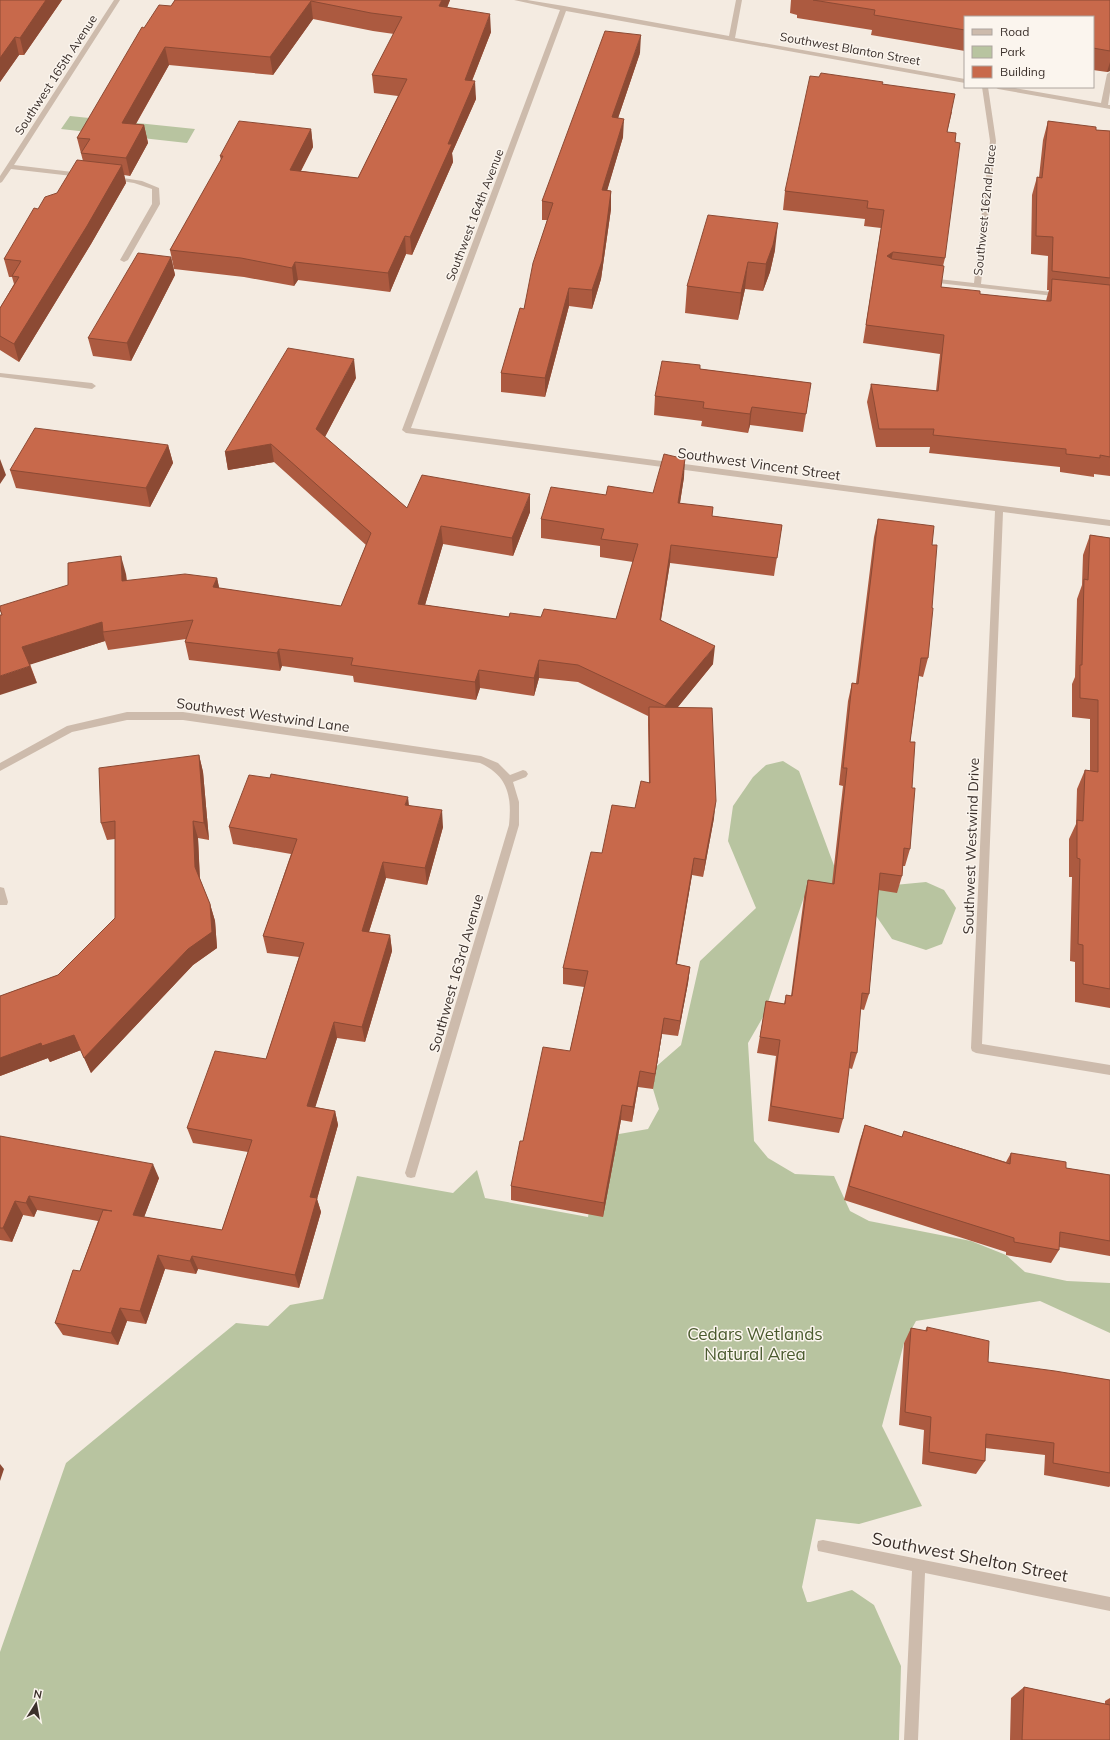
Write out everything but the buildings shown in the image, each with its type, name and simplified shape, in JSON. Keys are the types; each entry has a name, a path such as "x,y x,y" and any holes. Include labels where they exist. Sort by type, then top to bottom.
{"street":[{"name":"Southwest 165th Avenue","path":"0,181 117,0"},
{"name":"Southwest Blanton Street","path":"517,0 964,81"},
{"path":"732,38 739,0"},
{"name":"Southwest 164th Avenue","path":"406,430 564,8"},
{"path":"1004,88 1107,106 1110,74"},
{"name":"Southwest 162nd Place","path":"977,286 993,141 985,88"},
{"path":"10,167 88,175"},
{"path":"104,177 135,180 155,188 156,204 124,260"},
{"name":"Southwest 162nd Place","path":"918,278 1071,297"},
{"path":"0,375 92,386"},
{"name":"Southwest Vincent Street","path":"406,430 1110,523"},
{"name":"Southwest Westwind Drive","path":"999,509 976,1048 1110,1070"},
{"name":"Southwest Westwind Lane","path":"0,767 70,729 127,716 183,716 481,760 495,766 508,780"},
{"path":"508,780 523,774"},
{"name":"Southwest 163rd Avenue","path":"411,1172 514,825 516,812 514,796 508,780"},
{"path":"0,891 3,902"},
{"name":"Southwest Shelton Street","path":"823,1546 1110,1604"},
{"path":"911,1740 918,1565"}],"green space":[{"path":"70,116 195,129 187,143 61,129"},
{"name":"Cedars Wetlands Natural Area","path":"783,761 799,771 839,879 873,887 926,882 944,890 956,908 942,944 926,950 892,939 870,907 822,894 804,897 763,1017 748,1043 754,1141 768,1158 795,1174 834,1176 850,1211 869,1221 971,1241 1006,1255 1025,1272 1067,1281 1110,1283 1110,1333 1040,1301 916,1321 904,1343 882,1426 922,1506 859,1524 816,1519 802,1587 807,1602 852,1590 874,1605 901,1666 899,1740 0,1740 0,1652 66,1463 236,1323 268,1326 290,1305 323,1299 357,1176 453,1193 477,1170 485,1198 588,1217 600,1144 619,1134 648,1129 659,1109 653,1089 651,1071 681,1045 700,961 756,908 728,841 733,806 753,777 766,765"}]}
